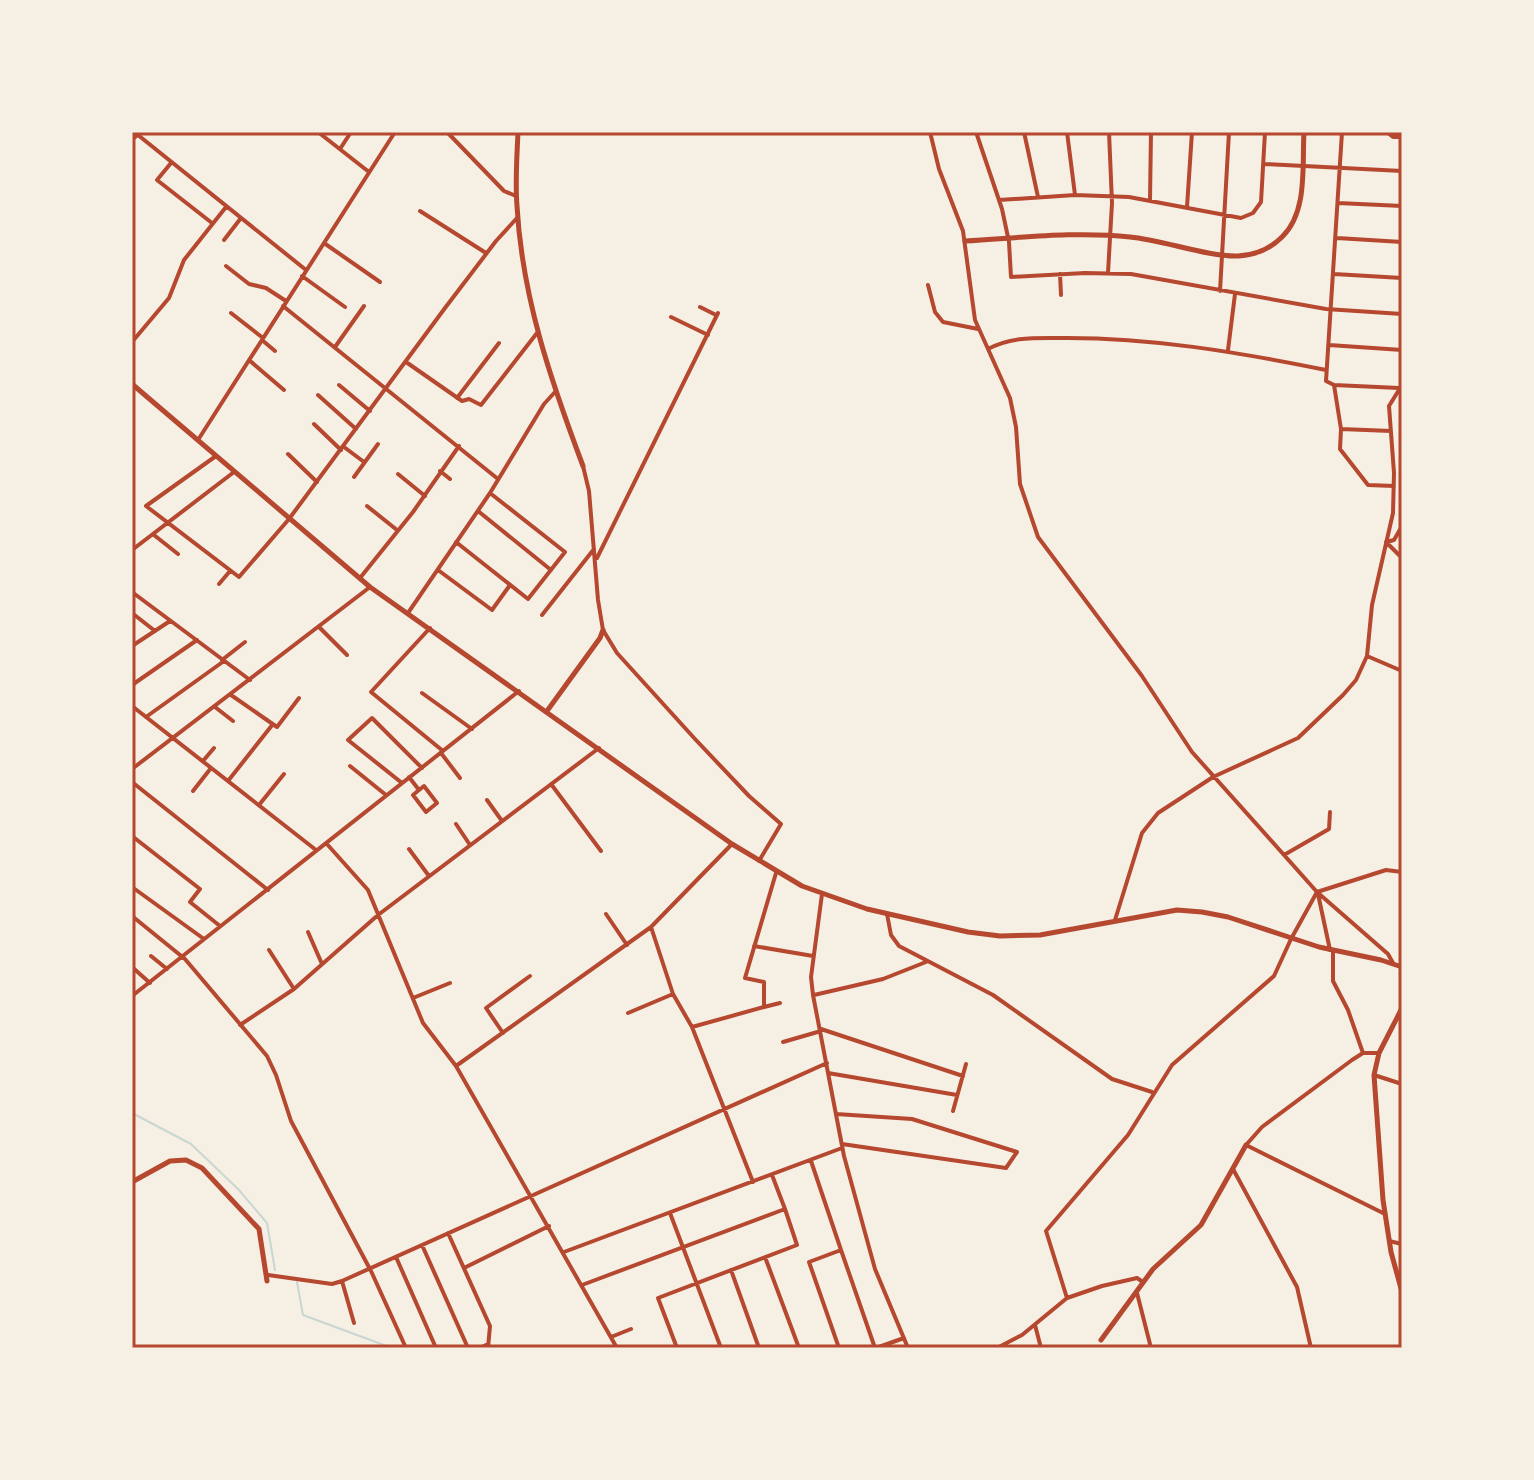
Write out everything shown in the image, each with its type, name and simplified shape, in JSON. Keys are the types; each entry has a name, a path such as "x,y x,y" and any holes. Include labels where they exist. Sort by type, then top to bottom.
{"street":[{"path":"318,132 369,172"},
{"path":"340,149 351,132"},
{"path":"197,441 395,132"},
{"path":"447,132 504,191 516,196"},
{"path":"518,132 517,218 526,284 537,333 589,491 603,630 617,653 695,739 749,796 781,824 759,862"},
{"path":"930,132 939,169 965,241 978,329 1010,398 1016,427 1020,484 1038,537 1137,669 1185,744 1317,892 1388,954 1393,963"},
{"path":"976,132 1009,239 1011,277 1108,273 1150,277 1332,310 1402,314"},
{"path":"1024,132 1038,197"},
{"path":"1067,132 1075,195"},
{"path":"1108,273 1112,196 1109,132"},
{"path":"1150,200 1151,132"},
{"path":"1187,207 1192,132"},
{"path":"1220,291 1229,132"},
{"path":"999,200 1112,196 1150,200 1241,218 1257,210 1261,202 1265,132"},
{"path":"965,241 1110,235 1238,256 1255,253 1271,246 1284,235 1299,207 1304,132"},
{"path":"1115,920 1134,856 1147,826 1163,809 1213,777 1246,760 1280,749 1306,732 1351,687 1367,656 1372,605 1393,513 1389,406 1400,386 1334,385 1326,381 1342,132"},
{"path":"1387,132 1393,137 1402,137"},
{"path":"132,139 140,133 171,163 345,307"},
{"path":"171,163 157,180 212,223"},
{"path":"1264,164 1402,171"},
{"path":"1338,203 1402,206"},
{"path":"132,342 169,298 184,260 226,207"},
{"path":"420,211 487,253"},
{"path":"224,240 241,218"},
{"path":"216,456 146,506 239,577 289,519 487,253 517,218"},
{"path":"1336,238 1402,242"},
{"path":"324,243 380,282"},
{"path":"226,266 249,284 266,288 498,479"},
{"path":"1060,274 1061,295"},
{"path":"1334,274 1402,278"},
{"path":"928,285 935,312 943,322 978,329"},
{"path":"1228,350 1235,294"},
{"path":"335,347 364,306"},
{"path":"596,560 718,314 700,307"},
{"path":"231,313 275,351"},
{"path":"671,317 708,335"},
{"path":"406,362 462,401 469,399 481,405 537,333"},
{"path":"988,349 1013,338 1102,337 1228,350 1326,370"},
{"path":"457,398 499,343"},
{"path":"1328,345 1402,350"},
{"path":"249,360 284,390"},
{"path":"132,384 359,579 776,873 822,894 887,914 968,932 1000,936 1040,935 1115,920 1193,911 1228,917 1291,939 1402,967"},
{"path":"339,385 370,411"},
{"path":"1334,385 1341,429 1340,449 1366,483 1394,486"},
{"path":"408,613 490,493 544,404 555,392"},
{"path":"318,395 356,429"},
{"path":"314,424 364,462"},
{"path":"1341,429 1391,431"},
{"path":"354,477 378,444"},
{"path":"359,579 425,496 459,446"},
{"path":"288,454 317,482"},
{"path":"440,471 450,479"},
{"path":"132,550 234,472"},
{"path":"398,474 425,496"},
{"path":"456,542 528,599 565,552 490,493"},
{"path":"367,506 398,530"},
{"path":"477,511 551,570"},
{"path":"1386,542 1394,540 1402,526"},
{"path":"154,535 178,554"},
{"path":"1386,542 1402,558"},
{"path":"542,615 594,549"},
{"path":"438,570 492,610 510,585"},
{"path":"219,584 230,571"},
{"path":"132,769 370,587"},
{"path":"132,592 250,680"},
{"path":"132,613 155,631"},
{"path":"132,646 170,621"},
{"path":"319,628 347,655"},
{"path":"430,628 371,692 442,752 460,778"},
{"path":"547,711 603,630"},
{"path":"132,685 197,640"},
{"path":"146,717 245,642"},
{"path":"1367,656 1402,671"},
{"path":"132,996 519,691"},
{"path":"422,693 472,729"},
{"path":"231,695 277,727 299,698"},
{"path":"132,706 317,850"},
{"path":"215,707 233,721"},
{"path":"402,783 348,740 372,718 422,768"},
{"path":"228,781 273,724"},
{"path":"203,761 214,748"},
{"path":"240,1025 294,989 378,915 599,748"},
{"path":"350,766 386,795"},
{"path":"193,791 211,768"},
{"path":"259,805 284,774"},
{"path":"409,777 419,790"},
{"path":"132,782 268,890"},
{"path":"551,784 601,851"},
{"path":"424,786 437,803 426,812 413,795 419,790 424,786"},
{"path":"487,800 502,822"},
{"path":"1284,855 1329,829 1330,812"},
{"path":"456,824 471,845"},
{"path":"132,836 200,889 190,902 220,926"},
{"path":"326,843 368,890 423,1023 456,1066 617,1348"},
{"path":"456,1066 651,927 732,844"},
{"path":"409,849 429,877"},
{"path":"1067,1298 1046,1231 1128,1135 1172,1065 1274,976 1317,892 1386,870 1402,872"},
{"path":"764,1007 764,982 745,978 776,873"},
{"path":"132,887 205,939"},
{"path":"1317,892 1332,950 1333,981 1348,1010 1363,1053"},
{"path":"822,894 813,956 813,995 842,1146 875,1269 908,1348"},
{"path":"606,914 627,945"},
{"path":"887,914 893,939 899,946 993,995 1112,1079 1154,1092"},
{"path":"132,916 183,957 267,1056 291,1121 369,1268 406,1348"},
{"path":"651,927 673,994 692,1027 753,1182"},
{"path":"308,932 322,964"},
{"path":"754,946 813,956"},
{"path":"269,950 294,989"},
{"path":"151,956 167,969"},
{"path":"813,995 883,979 926,962"},
{"path":"132,967 150,983"},
{"path":"503,1033 486,1008 530,976"},
{"path":"413,998 450,983"},
{"path":"628,1013 673,994"},
{"path":"692,1027 780,1003"},
{"path":"1402,1008 1379,1053 1374,1075 1385,1214 1402,1292"},
{"path":"783,1042 820,1030 963,1076"},
{"path":"1095,1348 1159,1262 1195,1232 1246,1145 1262,1127 1363,1053 1379,1053"},
{"path":"132,1182 170,1161 186,1160 202,1168 259,1229 268,1278 332,1284 827,1063"},
{"path":"953,1111 966,1064"},
{"path":"828,1073 957,1095"},
{"path":"1374,1075 1402,1084"},
{"path":"564,1252 811,1161 842,1146 1006,1168 1017,1152 912,1119 836,1114"},
{"path":"1246,1145 1385,1214"},
{"path":"811,1161 875,1348 904,1338"},
{"path":"1232,1167 1297,1287 1311,1348"},
{"path":"677,1348 658,1298 797,1245 772,1175"},
{"path":"582,1285 785,1209"},
{"path":"670,1213 721,1348"},
{"path":"464,1268 549,1226"},
{"path":"448,1233 490,1326 488,1346 480,1348"},
{"path":"1389,1241 1402,1244"},
{"path":"422,1245 468,1348"},
{"path":"839,1348 809,1262 841,1250"},
{"path":"396,1257 436,1348"},
{"path":"765,1257 799,1348"},
{"path":"731,1270 759,1348"},
{"path":"997,1348 1022,1335 1067,1298 1137,1278 1143,1282"},
{"path":"342,1281 354,1323"},
{"path":"1136,1290 1151,1348"},
{"path":"1035,1325 1041,1348"},
{"path":"611,1337 631,1329"}],"waterway":[{"path":"132,1113 191,1144 239,1190 267,1223 275,1270"},
{"path":"297,1282 303,1315 392,1348"}]}
